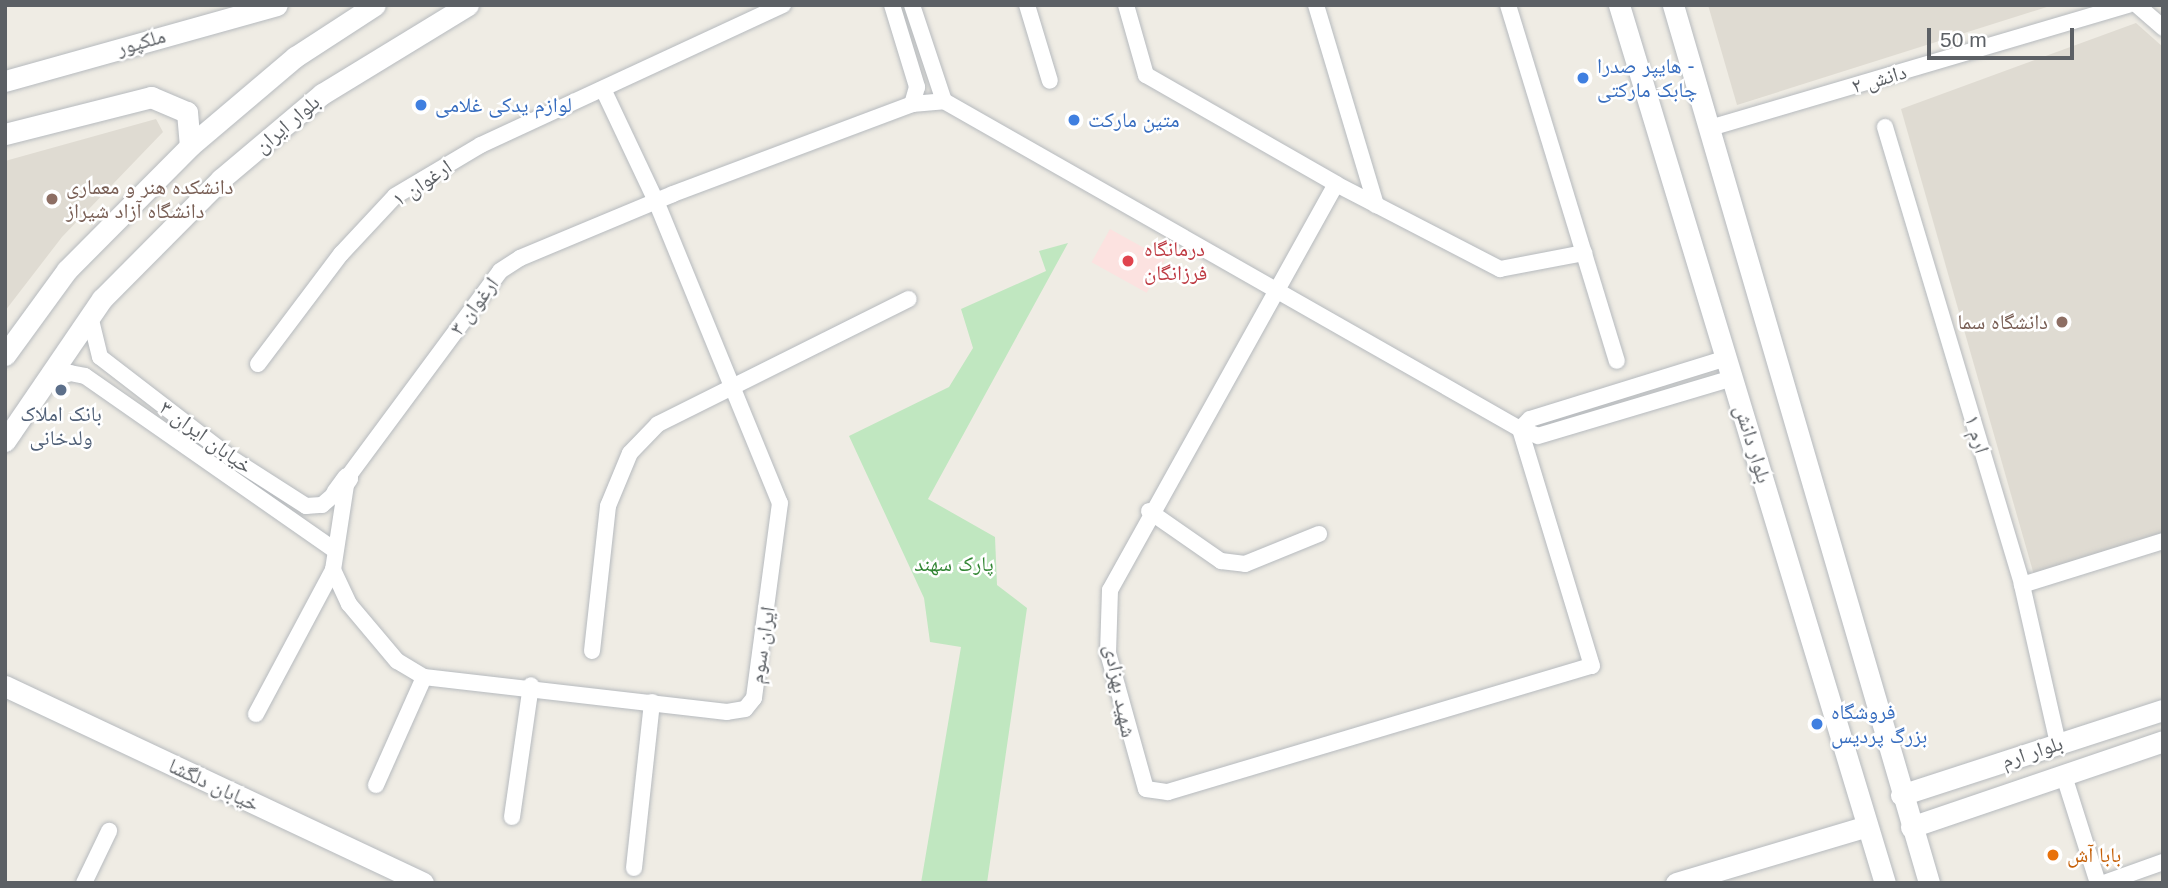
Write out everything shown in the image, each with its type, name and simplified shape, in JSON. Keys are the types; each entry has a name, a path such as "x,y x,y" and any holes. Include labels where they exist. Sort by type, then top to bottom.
{"main road":[{"name":"ملکپور","path":"5,81 277,5"},
{"path":"5,355 67,270 190,146 295,57 375,5"},
{"name":"بلوار ایران","path":"5,441 41,384 90,316 221,179 322,94 468,5"},
{"name":"بلوار دانش","path":"1619,5 1885,883"},
{"path":"1673,5 1900,795 1929,883"},
{"path":"5,134 151,97 187,112 190,146"},
{"name":"خیابان دلگشا","path":"5,685 423,883"},
{"name":"بلوار ارم","path":"1900,795 2163,710"},
{"name":"بلوار ارم","path":"1911,827 2163,741"},
{"path":"1956,777 1942,796 1962,809"},
{"path":"1676,883 1867,826"}],"street":[{"name":"ارغوان ۱","path":"258,364 341,254 395,196 481,145 783,5"},
{"path":"892,5 917,87 912,104"},
{"path":"912,5 944,101 1520,429 1530,419 1730,368"},
{"path":"1027,5 1050,81"},
{"path":"1126,5 1146,75 1336,184 1500,269 1584,253"},
{"path":"1316,5 1376,205"},
{"path":"1508,5 1617,361"},
{"name":"دانش ۲","path":"1710,128 2128,5"},
{"path":"2137,5 2163,29"},
{"name":"ایران سوم","path":"424,677 531,685 727,712 744,709 754,698 780,503 656,201 603,89"},
{"name":"ارغوان ۳","path":"341,485 500,271 656,201 912,104 944,101"},
{"name":"ارم ۱","path":"1885,127 2022,585 2058,744"},
{"name":"شهید بهزادی","path":"1336,184 1149,511 1110,590 1108,653 1146,789 1168,792 1592,666 1520,429"},
{"path":"592,651 608,506 630,453 658,424 731,384 908,299"},
{"name":"خیابان ایران ۳","path":"90,316 100,357 231,458 306,506 323,505 341,485"},
{"name":"خیابان ایران ۳","path":"41,384 70,373 85,376 334,550"},
{"path":"256,714 333,570 341,485"},
{"path":"1149,511 1221,561 1245,564 1319,534"},
{"path":"2022,585 2163,541"},
{"path":"333,570 371,634 424,677 376,785"},
{"path":"512,817 531,685"},
{"path":"634,868 652,702"},
{"path":"2064,776 2098,883"},
{"path":"84,883 109,831"},
{"path":"2104,883 2163,862"}],"shaded area":[{"path":"1708,5 2053,5 1737,105"},
{"name":"دانشگاه سما","path":"2136,23 2163,47 2163,535 2034,575 1901,109"},
{"name":"دانشکده هنر و معماری دانشگاه آزاد شیراز","path":"156,119 163,132 62,237 5,311 5,161"},
{"name":"درمانگاه فرزانگان","path":"1110,229 1165,260 1147,293 1092,262"}],"green space":[{"name":"پارک سهند","path":"1068,243 928,499 995,537 997,585 1027,608 987,883 921,883 961,647 930,642 924,598 849,436 949,387 973,348 961,309 1046,271 1039,251"}],"place":[{"name":"هایپر صدرا - چابک مارکتی","path":"1583,78"},
{"name":"لوازم یدکی غلامی","path":"421,105"},
{"name":"متین مارکت","path":"1074,120"},
{"name":"دانشکده هنر و معماری دانشگاه آزاد شیراز","path":"52,199"},
{"name":"درمانگاه فرزانگان","path":"1128,261"},
{"name":"دانشگاه سما","path":"2062,322"},
{"name":"بانک املاک ولدخانی","path":"61,390"},
{"name":"فروشگاه بزرگ پردیس","path":"1817,724"},
{"name":"بابا آش","path":"2053,855"}]}
